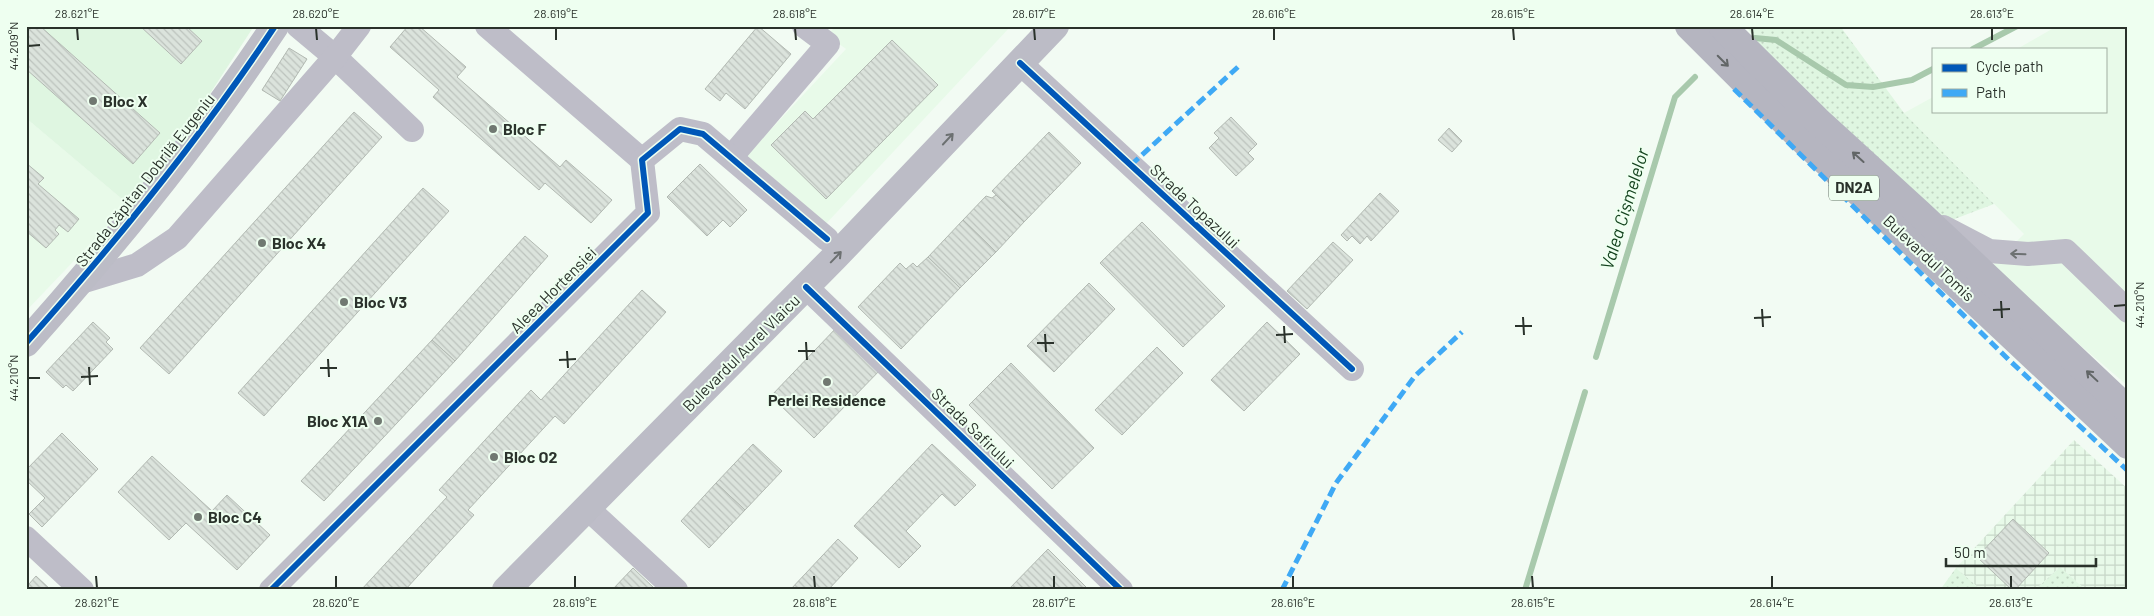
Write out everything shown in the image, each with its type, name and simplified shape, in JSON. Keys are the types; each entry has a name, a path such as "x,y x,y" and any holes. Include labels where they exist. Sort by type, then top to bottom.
{"main road":[{"name":"Strada Căpitan Dobrilă Eugeniu","path":"26,343 81,282 222,105 275,26"},
{"name":"Bulevardul Aurel Vlaicu","path":"487,590 1031,26"},
{"name":"Bulevardul Aurel Vlaicu","path":"506,590 806,287 1055,26"},
{"name":"Bulevardul Tomis","path":"1689,26 1801,138 2128,445"},
{"name":"Bulevardul Tomis","path":"1722,26 1818,120 2128,410"}],"street":[{"path":"298,26 335,57 412,130"},
{"path":"81,282 137,265 177,238 335,57 359,26"},
{"path":"487,26 642,160 680,129 703,134 732,156 827,239"},
{"path":"732,156 828,44 804,26"},
{"name":"Strada Topazului","path":"1020,63 1352,369"},
{"name":"Aleea Hortensiei","path":"271,590 648,213 642,160"},
{"path":"1920,214 1989,251 2028,254 2066,251 2128,311"},
{"name":"Strada Safirului","path":"806,287 1120,590"},
{"path":"587,508 676,590"},
{"path":"26,538 82,590"}],"shaded area":[{"path":"40,26 140,26 181,64 202,41 186,26 254,26 198,112 128,204 26,118 26,69 133,164 160,133"},
{"path":"836,26 1011,26 822,228 746,156 846,49 827,35"},
{"path":"1746,26 1840,26 1904,113 1994,204 1944,223 1764,50"},
{"path":"2057,26 2128,26 2128,386 1990,268 2024,234 1904,113 1932,98 1932,112 2106,112 2106,48 2019,48"},
{"path":"26,118 128,204 26,311"},
{"path":"2074,440 2128,489 2128,590 2086,590 2060,567 2035,590 1981,590 1956,568"},
{"path":"2060,567 2086,590 2035,590"},
{"path":"1956,568 1981,590 1940,590"}],"building":[{"name":"Bloc X","path":"26,26 40,26 160,133 133,164 26,69"},
{"path":"140,26 186,26 202,41 181,64"},
{"name":"Bloc F","path":"408,26 419,26 466,67 457,77 560,167 566,160 612,200 591,223 545,183 539,190 433,97 439,90 390,47"},
{"path":"758,26 791,54 745,109 726,93 720,101 705,89"},
{"path":"892,40 938,85 826,199 771,145 805,111 813,119"},
{"path":"289,48 307,59 280,101 262,90"},
{"name":"Bloc X4","path":"354,112 382,137 169,374 140,348"},
{"path":"1231,117 1257,144 1248,153 1254,159 1236,176 1209,148 1219,138 1214,133"},
{"path":"1449,128 1462,141 1452,152 1438,140"},
{"path":"1049,132 1081,163 1024,222 992,191"},
{"path":"26,163 44,178 38,184 79,219 68,232 59,225 55,230 59,234 46,248 26,231"},
{"path":"700,164 747,210 730,227 723,220 707,236 667,197"},
{"name":"Bloc V3","path":"423,188 449,211 264,416 238,393"},
{"path":"1380,193 1399,211 1371,241 1367,236 1360,244 1352,236 1347,241 1341,235"},
{"path":"996,195 1024,222 996,252 963,220 986,196 992,198"},
{"path":"963,220 996,252 960,288 928,257"},
{"path":"1142,222 1225,306 1183,347 1100,263"},
{"path":"525,236 548,256 455,361 432,340"},
{"path":"1333,242 1353,260 1307,309 1287,291"},
{"path":"928,257 960,288 901,349 858,307 900,263 906,269 913,263 917,267"},
{"path":"1089,283 1115,309 1054,372 1027,346"},
{"name":"Bloc O2","path":"642,290 666,312 564,424 555,416 468,510 474,515 405,590 361,590 447,497 439,490 531,390 541,400"},
{"path":"93,322 110,338 106,342 113,349 73,391 66,385 63,388 46,372"},
{"path":"1267,322 1300,354 1244,411 1211,380"},
{"name":"Perlei Residence","path":"839,325 883,367 814,438 771,396"},
{"name":"Bloc X1A","path":"432,340 455,361 324,501 301,481"},
{"path":"1157,347 1183,373 1122,435 1095,410"},
{"path":"1011,363 1094,448 1052,489 969,405"},
{"path":"62,433 98,469 42,527 29,514 45,498 26,480 26,470"},
{"path":"753,444 782,471 745,510 716,483"},
{"path":"932,444 976,485 955,506 942,494 906,531 921,546 899,568 854,526"},
{"name":"Bloc C4","path":"152,456 212,511 227,495 270,535 237,570 186,523 169,540 118,492"},
{"path":"716,483 745,510 709,548 681,521"},
{"path":"2013,519 2049,553 2015,590 2012,590 1977,557"},
{"path":"838,539 858,558 828,590 790,590"},
{"path":"1048,549 1089,590 1008,590"},
{"path":"633,568 656,590 612,590"},
{"path":"36,576 51,590 26,590 26,582 29,584"}],"waterway":[{"name":"Valea Cișmelelor","path":"1975,48 2017,26"},
{"name":"Valea Cișmelelor","path":"1755,38 1776,40 1846,85 1873,87 1912,80 1932,70"},
{"name":"Valea Cișmelelor","path":"1596,357 1675,97 1695,77"},
{"name":"Valea Cișmelelor","path":"1525,590 1585,392"}],"marked path":[{"path":"1131,165 1239,66"},
{"path":"1734,89 2009,360 2128,471"},
{"path":"1282,590 1336,483 1415,376 1462,332"}],"cycle path":[{"path":"26,343 156,189 217,109 275,26"},
{"path":"1020,63 1352,369"},
{"path":"271,590 648,213 642,160 680,129 703,134 827,239"},
{"path":"806,287 1121,590"}],"place":[{"name":"Bloc X","path":"93,101"},
{"name":"Bloc F","path":"493,129"},
{"name":"Bloc X4","path":"262,243"},
{"name":"Bloc V3","path":"344,302"},
{"name":"Perlei Residence","path":"827,382"},
{"name":"Bloc X1A","path":"378,421"},
{"name":"Bloc O2","path":"494,457"},
{"name":"Bloc C4","path":"198,517"}]}
